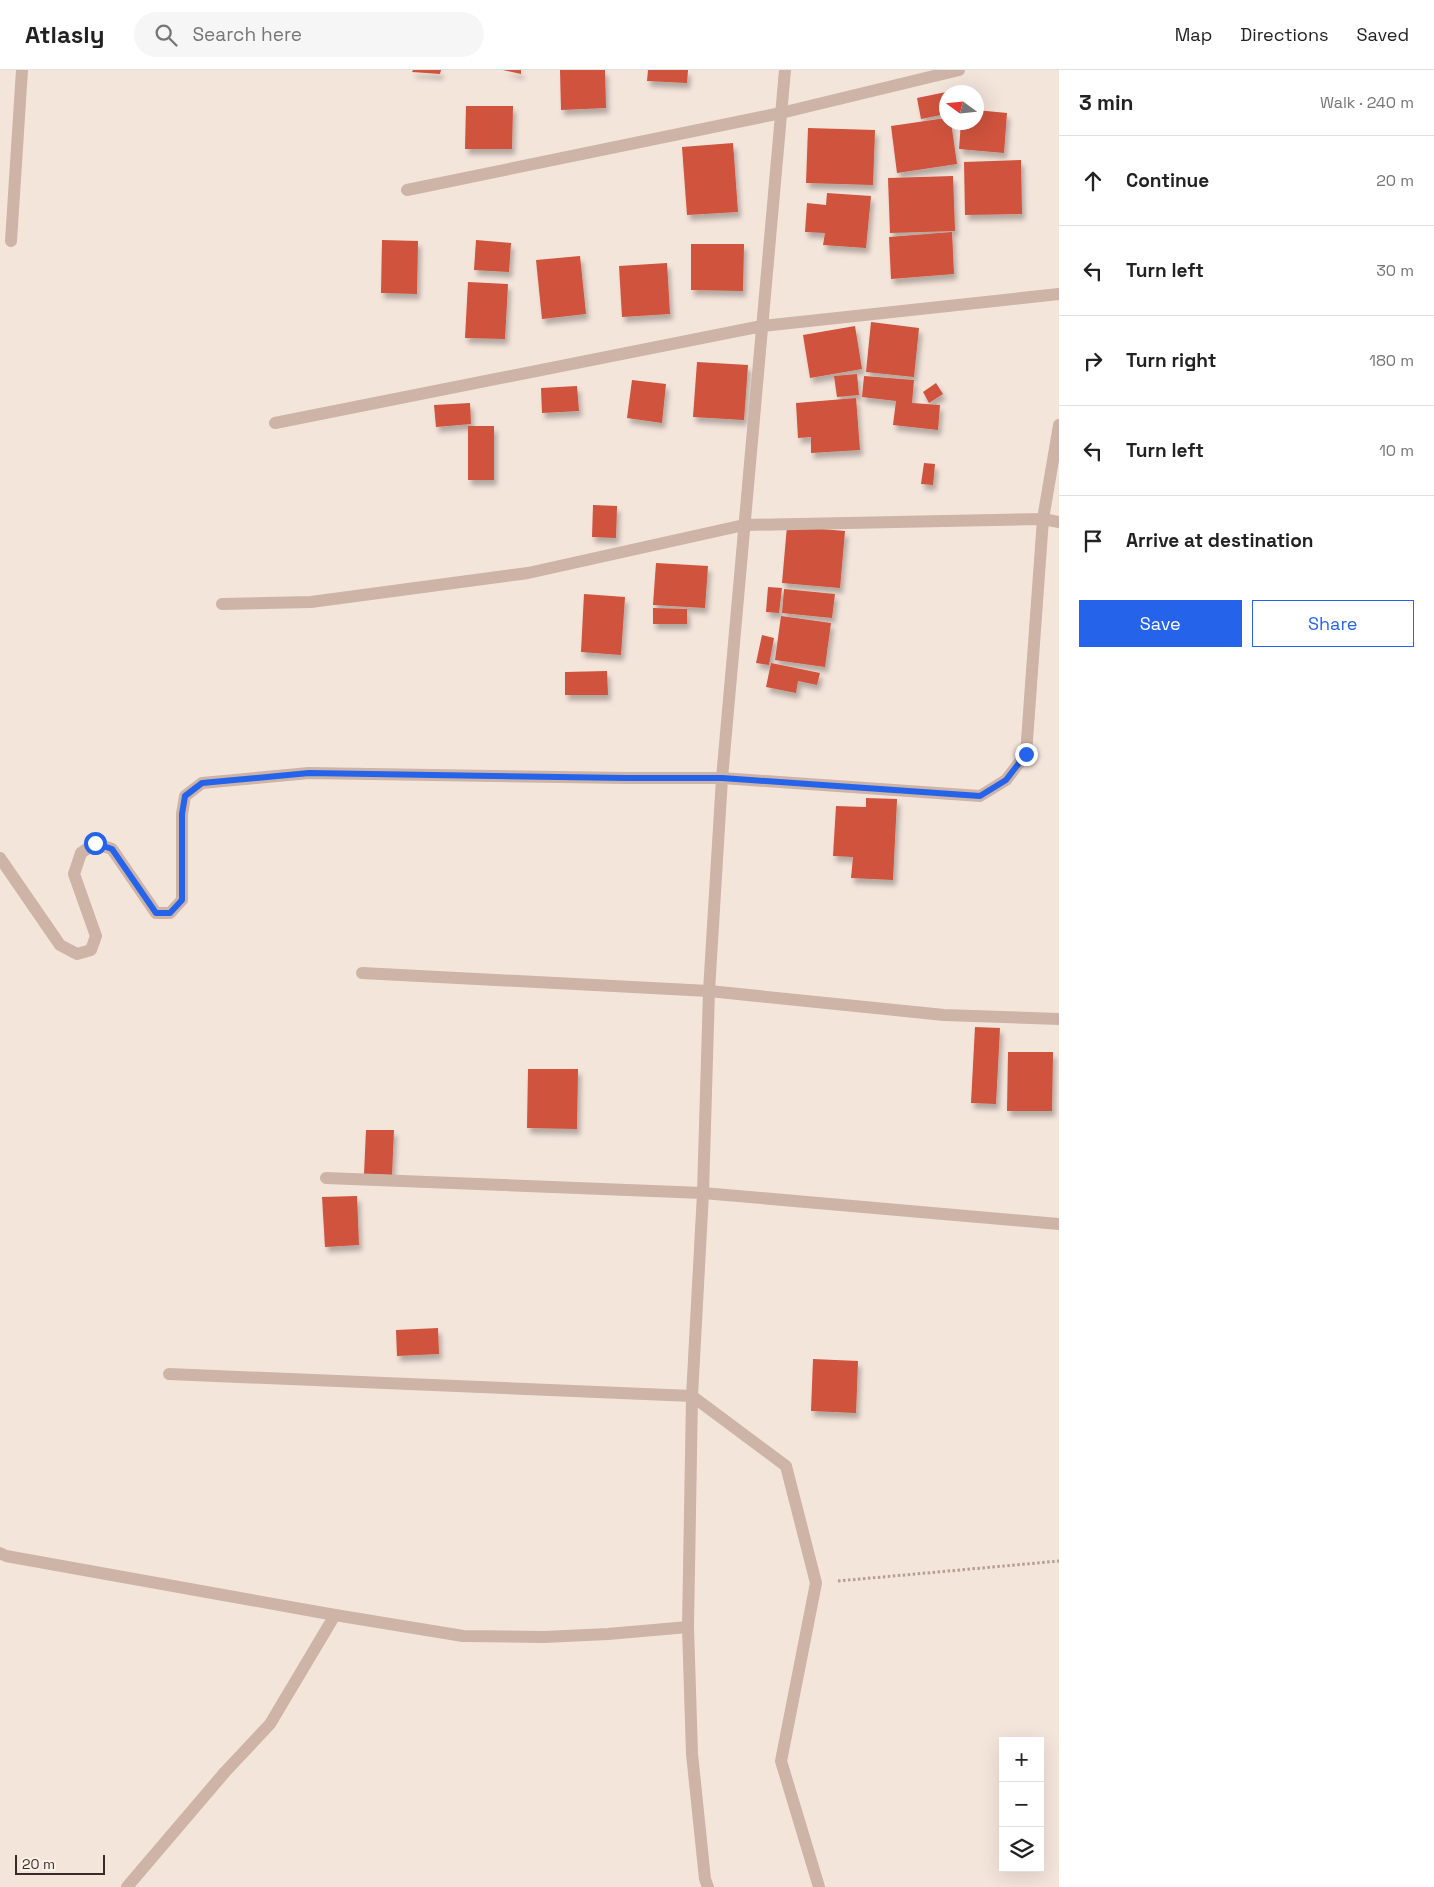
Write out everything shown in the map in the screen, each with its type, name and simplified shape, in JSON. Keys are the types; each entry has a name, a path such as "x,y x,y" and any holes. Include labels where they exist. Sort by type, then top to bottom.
{"street":[{"path":"11,241 22,70"},
{"path":"708,1887 705,1879 692,1754 688,1626 692,1396 703,1193 709,991 722,778 785,70"},
{"path":"407,190 781,113 959,70"},
{"path":"276,423 762,326 1059,294"},
{"path":"0,858 60,945 77,954 91,950 96,936 74,874 81,854 95,843 112,849 156,913 170,913 182,900 182,814 185,796 202,783 309,773 722,778 980,796 1006,780 1026,754 1043,519 1059,425"},
{"path":"222,604 311,602 528,573 744,525 1043,519 1059,522"},
{"path":"362,973 709,991 944,1015 1059,1019"},
{"path":"326,1178 703,1193 1059,1224"},
{"path":"169,1374 692,1396 786,1466 816,1583 781,1761 819,1887"},
{"path":"0,1552 6,1556 463,1636 544,1637 608,1634 688,1626"},
{"path":"127,1887 225,1772 270,1724 335,1615"}],"path":[{"path":"816,1583 1059,1561"}],"building":[{"path":"413,70 441,70 440,74 412,72"},
{"path":"503,70 521,70 521,74"},
{"path":"560,70 605,70 606,108 561,110"},
{"path":"648,70 688,70 687,83 647,81"},
{"path":"939,93 939,115 921,119 917,98"},
{"path":"466,106 513,106 512,149 465,149"},
{"path":"984,111 1007,113 1004,153 959,149 960,130 984,130"},
{"path":"939,119 939,130 952,130 957,164 897,173 891,126"},
{"path":"808,128 875,130 873,185 806,183"},
{"path":"733,143 738,212 687,215 682,147"},
{"path":"1021,160 1022,214 965,215 964,162"},
{"path":"953,176 955,231 890,233 888,178"},
{"path":"827,193 871,196 866,248 823,245 825,233 805,232 807,203 826,205"},
{"path":"952,232 954,274 891,279 889,237"},
{"path":"382,240 418,241 417,294 381,293"},
{"path":"476,240 511,243 509,272 474,270"},
{"path":"691,244 744,244 743,291 691,290"},
{"path":"580,256 586,314 542,319 536,260"},
{"path":"667,263 670,314 622,317 619,266"},
{"path":"468,282 508,284 505,339 465,338"},
{"path":"871,322 919,328 914,377 866,372"},
{"path":"855,326 862,369 810,378 803,335"},
{"path":"697,362 748,365 744,420 693,417"},
{"path":"857,374 859,395 837,397 834,376"},
{"path":"864,376 914,380 912,403 940,405 938,430 893,425 896,401 862,397"},
{"path":"632,380 666,384 662,423 627,418"},
{"path":"936,383 943,394 929,403 923,392"},
{"path":"577,386 579,411 542,413 541,388"},
{"path":"856,398 860,450 811,453 811,437 798,438 796,403"},
{"path":"470,403 471,424 436,427 434,405"},
{"path":"468,426 494,426 494,480 468,480"},
{"path":"924,463 935,464 933,485 921,484"},
{"path":"593,505 617,506 616,538 592,537"},
{"path":"787,526 845,531 840,588 782,583"},
{"path":"656,563 708,566 705,608 653,605"},
{"path":"768,587 782,588 779,613 766,612"},
{"path":"784,589 835,594 832,618 782,613"},
{"path":"584,594 625,597 621,655 581,652"},
{"path":"653,608 687,609 687,624 653,624"},
{"path":"781,616 831,623 825,667 775,660"},
{"path":"762,635 774,638 769,665 756,663"},
{"path":"771,663 820,673 817,685 798,681 796,693 766,687"},
{"path":"607,671 608,695 565,695 565,672"},
{"path":"866,798 897,799 893,880 851,878 853,857 833,856 836,806 866,807"},
{"path":"975,1027 1000,1028 996,1104 971,1103"},
{"path":"1008,1052 1053,1052 1052,1111 1007,1111"},
{"path":"528,1069 578,1069 577,1129 527,1128"},
{"path":"366,1130 394,1130 392,1175 364,1174"},
{"path":"357,1196 359,1245 325,1247 322,1197"},
{"path":"438,1328 439,1354 397,1356 396,1330"},
{"path":"813,1359 858,1361 856,1413 811,1411"}],"route":[{"path":"95,843 112,849 156,913 170,913 182,900 182,814 185,796 202,783 309,773 722,778 980,796 1006,780 1026,754"}]}
